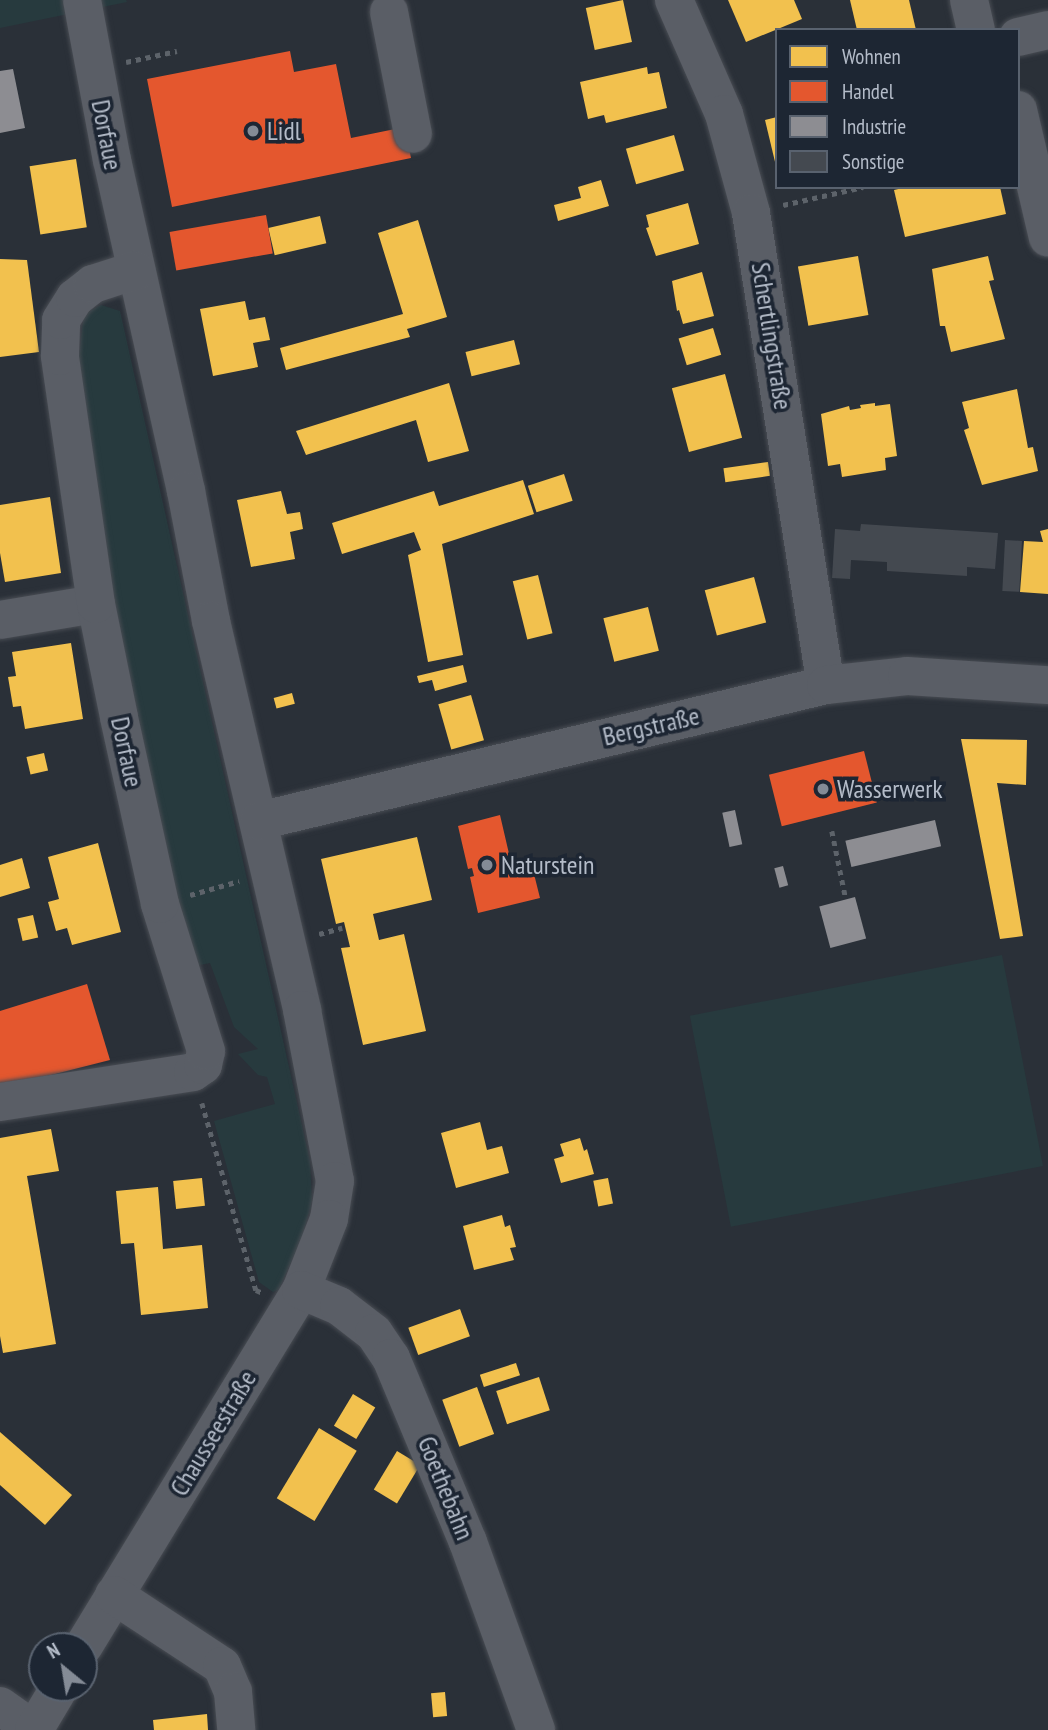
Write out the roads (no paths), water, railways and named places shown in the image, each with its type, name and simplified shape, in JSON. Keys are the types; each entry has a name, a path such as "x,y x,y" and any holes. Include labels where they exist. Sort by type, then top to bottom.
{"street":[{"name":"Dorfaue","path":"82,0 211,621 259,821 332,1160 335,1181 330,1215"},
{"name":"Schertlingstraße","path":"674,0 724,114 751,211 826,685"},
{"path":"969,0 976,28"},
{"path":"389,12 413,134"},
{"path":"1020,37 1048,30"},
{"path":"1020,107 1048,100"},
{"path":"1020,117 1048,238"},
{"name":"Dorfaue","path":"0,1102 193,1072 203,1065 206,1051 160,904 96,604 62,374 61,320 75,298 93,284 136,270"},
{"path":"0,620 96,604"},
{"name":"Bergstraße","path":"259,821 826,685 907,676 1048,685"},
{"name":"Chausseestraße","path":"92,1632 295,1299 330,1215"},
{"name":"Goethebahn","path":"295,1299 339,1306 374,1333 391,1358 468,1542 536,1730"},
{"path":"114,1595 222,1666 233,1692 236,1730"},
{"path":"0,1706 34,1730 51,1702"}],"place":[{"name":"Lidl","path":"253,131"},
{"name":"Wasserwerk","path":"823,789"},
{"name":"Naturstein","path":"487,865"}]}
